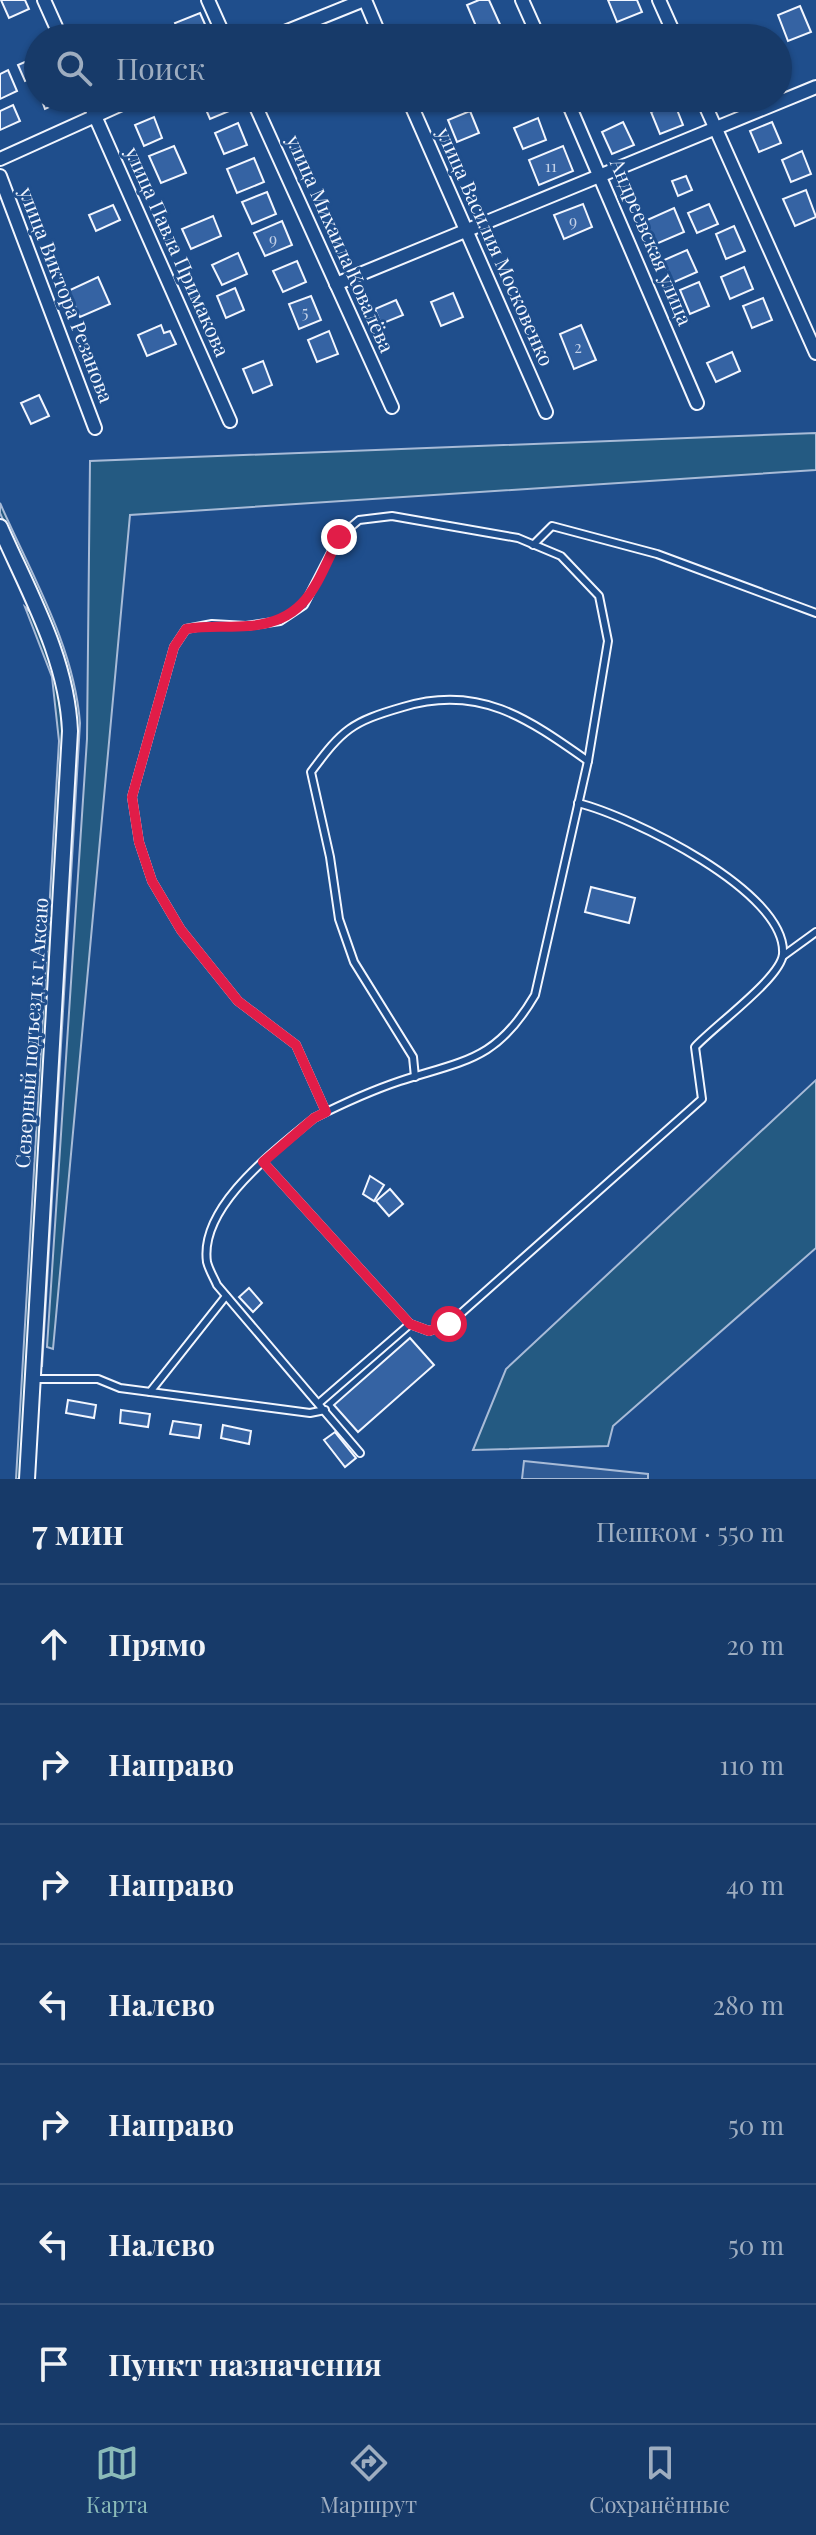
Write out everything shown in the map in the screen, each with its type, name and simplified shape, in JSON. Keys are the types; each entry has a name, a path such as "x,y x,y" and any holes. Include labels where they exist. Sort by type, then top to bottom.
{"street":[{"path":"44,0 55,24"},
{"path":"208,0 219,24"},
{"path":"305,24 364,0 375,24"},
{"path":"522,0 533,24"},
{"path":"659,0 670,24"},
{"path":"792,98 816,87"},
{"name":"улица Павла Примакова","path":"94,112 230,421"},
{"path":"0,159 105,112"},
{"name":"улица Михаила Ковалёва","path":"258,112 392,407"},
{"name":"улица Василия Московенко","path":"414,112 546,412"},
{"name":"Андреевская улица","path":"572,112 697,403"},
{"path":"708,112 816,353"},
{"path":"336,284 760,112"},
{"name":"улица Виктора Резанова","path":"0,176 95,428"},
{"name":"Северный подъезд к г.Аксаю","path":"0,527 62,674 70,731 27,1479"}],"lane":[{"path":"326,1112 296,1045 238,1001 181,930 152,881 139,842 132,797 174,647 186,629 212,624 246,626 280,621 304,605 339,537 359,520 392,516 518,538 561,556 599,596 608,641 588,761 535,995 518,1024 496,1046 461,1064 368,1092 314,1118 263,1162 220,1210 209,1236 207,1262 226,1296 360,1453"},
{"path":"533,545 552,526 657,554 816,613"},
{"path":"415,1077 413,1057 354,962 339,919 330,857 311,772 335,739 359,720 432,698 477,700 542,728 588,761"},
{"path":"578,803 606,810 714,867 761,905 779,933 783,956"},
{"path":"263,1162 410,1324 429,1331 449,1324 702,1099 695,1047 716,1024 773,977 783,956 816,932"},
{"path":"150,1392 226,1296"},
{"path":"319,1403 410,1324"},
{"path":"31,1379 98,1379 120,1388 310,1413 325,1410"}],"shaded area":[{"path":"816,433 816,470 130,515 53,1349 47,1347 87,739 90,461"},
{"path":"0,503 60,638 76,694 80,723 42,1367 76,717 65,661 0,513"},
{"path":"25,607 35,619 50,654 59,697 63,752 20,1479 16,1479 59,741 52,677"},
{"path":"816,1080 816,1248 613,1426 608,1446 473,1450 506,1369"},
{"path":"524,1461 648,1474 648,1479 522,1479"}],"building":[{"path":"1,0 25,0 29,9 9,18"},
{"path":"489,0 500,24 475,24 467,5"},
{"path":"608,0 637,0 642,12 617,22"},
{"path":"800,6 811,32 792,39 792,24 781,24 778,15"},
{"path":"200,13 205,24 175,24"},
{"path":"24,62 24,79 18,65"},
{"path":"8,70 17,91 0,99 0,74"},
{"path":"13,105 20,121 0,130 0,111"},
{"path":"207,112 227,112 210,119"},
{"path":"470,112 479,133 457,142 448,120"},
{"path":"651,112 678,112 683,125 660,134"},
{"path":"154,117 162,138 144,146 135,125"},
{"path":"538,118 546,140 523,149 514,128"},
{"path":"623,122 634,145 612,154 602,132"},
{"path":"772,122 781,143 759,152 750,131"},
{"path":"238,123 247,145 224,154 215,133"},
{"path":"174,146 186,173 161,183 149,156"},
{"path":"563,146 573,171 539,185 529,160"},
{"path":"802,151 811,174 791,182 782,160"},
{"path":"254,158 264,182 237,193 227,169"},
{"path":"686,176 692,190 678,196 672,181"},
{"path":"806,190 816,217 795,226 783,199"},
{"path":"267,192 276,214 252,224 242,202"},
{"path":"583,204 592,227 564,239 554,215"},
{"path":"709,204 718,224 697,233 688,213"},
{"path":"113,205 120,220 96,231 89,215"},
{"path":"674,208 684,232 656,244 645,221"},
{"path":"213,216 221,236 191,249 182,229"},
{"path":"282,221 292,245 265,256 254,233"},
{"path":"734,226 745,251 726,259 716,234"},
{"path":"687,250 697,272 672,283 662,261"},
{"path":"238,253 247,274 222,285 212,265"},
{"path":"297,261 306,282 283,292 273,271"},
{"path":"744,267 753,289 730,299 721,277"},
{"path":"98,277 110,304 80,317 68,291"},
{"path":"699,282 709,306 690,314 680,290"},
{"path":"235,288 244,310 226,318 217,296"},
{"path":"453,293 463,317 441,326 431,302"},
{"path":"311,296 321,320 299,329 289,304"},
{"path":"763,298 772,320 752,328 743,306"},
{"path":"396,300 403,315 381,324 375,309"},
{"path":"161,325 164,333 170,331 176,344 147,356 138,335"},
{"path":"581,325 596,360 574,369 560,334"},
{"path":"329,331 338,354 317,362 308,340"},
{"path":"732,352 740,371 716,382 707,363"},
{"path":"263,361 272,385 253,393 243,369"},
{"path":"39,395 49,416 31,424 21,403"},
{"path":"591,887 635,898 629,923 585,912"},
{"path":"370,1176 384,1185 374,1201 363,1194"},
{"path":"390,1189 403,1204 389,1216 376,1201"},
{"path":"249,1288 262,1303 253,1312 239,1297"},
{"path":"410,1338 434,1365 358,1432 334,1405"},
{"path":"68,1400 96,1405 94,1418 66,1413"},
{"path":"121,1410 150,1414 148,1427 120,1423"},
{"path":"173,1421 201,1425 199,1438 170,1434"},
{"path":"223,1425 251,1431 249,1444 221,1438"},
{"path":"335,1432 356,1458 345,1467 324,1440"}],"route":[{"path":"339,537 304,605 280,621 246,626 212,624 186,629 174,647 132,797 139,842 152,881 181,930 238,1001 296,1045 326,1112 314,1118 263,1162 410,1324 429,1331 449,1324"}]}
